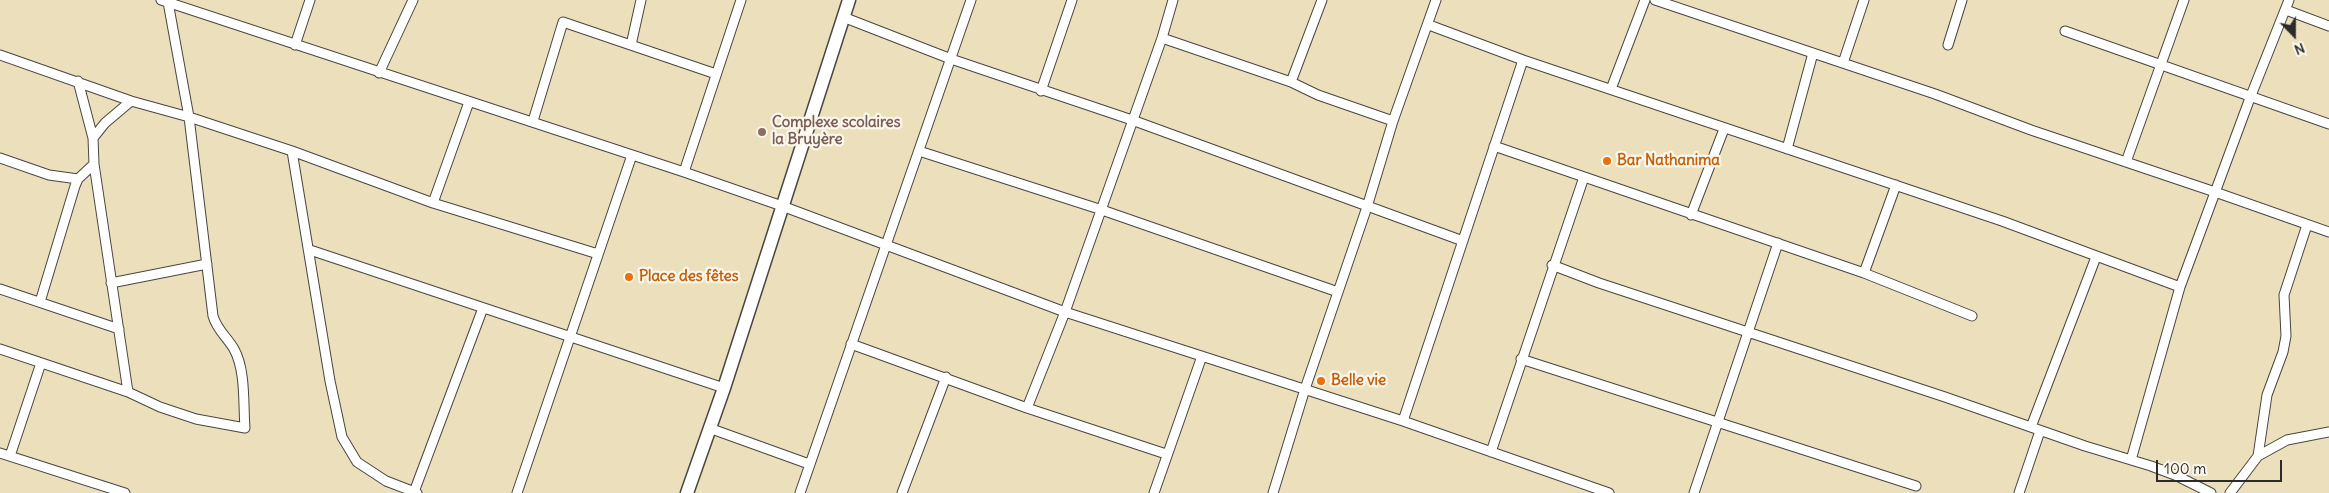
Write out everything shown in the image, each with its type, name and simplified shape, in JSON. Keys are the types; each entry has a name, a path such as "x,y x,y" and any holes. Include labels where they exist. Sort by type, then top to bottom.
{"street":[{"path":"295,45 310,0"},
{"path":"379,73 413,0"},
{"path":"631,45 641,0"},
{"path":"684,172 741,0"},
{"path":"687,493 724,388 849,0"},
{"path":"800,493 971,0"},
{"path":"1041,91 1072,0"},
{"path":"1026,408 1065,312 1102,210 1162,38 1173,0"},
{"path":"1292,82 1322,0"},
{"path":"1273,493 1305,389 1367,206 1393,122 1429,25 1436,0"},
{"path":"1611,89 1645,0"},
{"path":"1655,0 1844,63 2329,232"},
{"path":"1844,63 1864,0"},
{"path":"2126,162 2184,0"},
{"path":"2130,460 2180,287 2250,98 2289,0"},
{"path":"165,1 684,172 886,244 1065,312 1404,421 1491,452 1582,488 1609,493"},
{"path":"0,349 128,392 160,407 196,419 245,428 241,370 234,350 215,326 189,117 165,1"},
{"path":"1948,45 1959,1"},
{"path":"2286,10 2329,26"},
{"path":"843,17 951,59 1041,91 1132,120 1463,241"},
{"path":"533,121 563,22 716,74"},
{"path":"1429,25 1523,60 2002,221 2180,287"},
{"path":"2064,30 2250,98 2329,124"},
{"path":"1162,38 1292,82 1318,95 1393,122"},
{"path":"1787,149 1813,53"},
{"path":"0,55 131,101 189,117 292,151 433,203 598,254"},
{"path":"1404,421 1523,60"},
{"path":"78,81 93,138 94,164 128,392"},
{"path":"93,138 104,123 131,101"},
{"path":"433,203 469,102"},
{"path":"1692,215 1724,128"},
{"path":"1494,146 1864,273 1972,316"},
{"path":"292,151 310,250 337,423 342,437 357,462 386,481 415,492 483,308"},
{"path":"919,151 1102,210 1338,292"},
{"path":"517,493 632,155"},
{"path":"1,160 49,175 78,179"},
{"path":"40,302 78,179 94,164"},
{"path":"1491,452 1552,265 1584,177"},
{"path":"1864,273 1896,185"},
{"path":"2258,456 2267,394 2286,336 2284,295 2307,225"},
{"path":"1694,493 1778,243"},
{"path":"310,250 724,388"},
{"path":"2019,493 2036,429 2096,257"},
{"path":"111,283 207,264"},
{"path":"1552,265 1599,283 2175,475 2211,493"},
{"path":"0,289 119,329"},
{"path":"852,344 1026,408 1166,454"},
{"path":"1154,493 1166,454 1202,356"},
{"path":"1522,359 1916,486"},
{"path":"10,456 41,363"},
{"path":"902,493 946,377"},
{"path":"709,428 809,464"},
{"path":"2230,493 2258,456 2287,440 2329,432"},
{"path":"0,453 123,493"}],"place":[{"name":"Complexe scolaires la Bruyère","path":"762,132"},
{"name":"Bar Nathanima","path":"1607,161"},
{"name":"Place des fêtes","path":"629,277"},
{"name":"Belle vie","path":"1321,381"}]}
